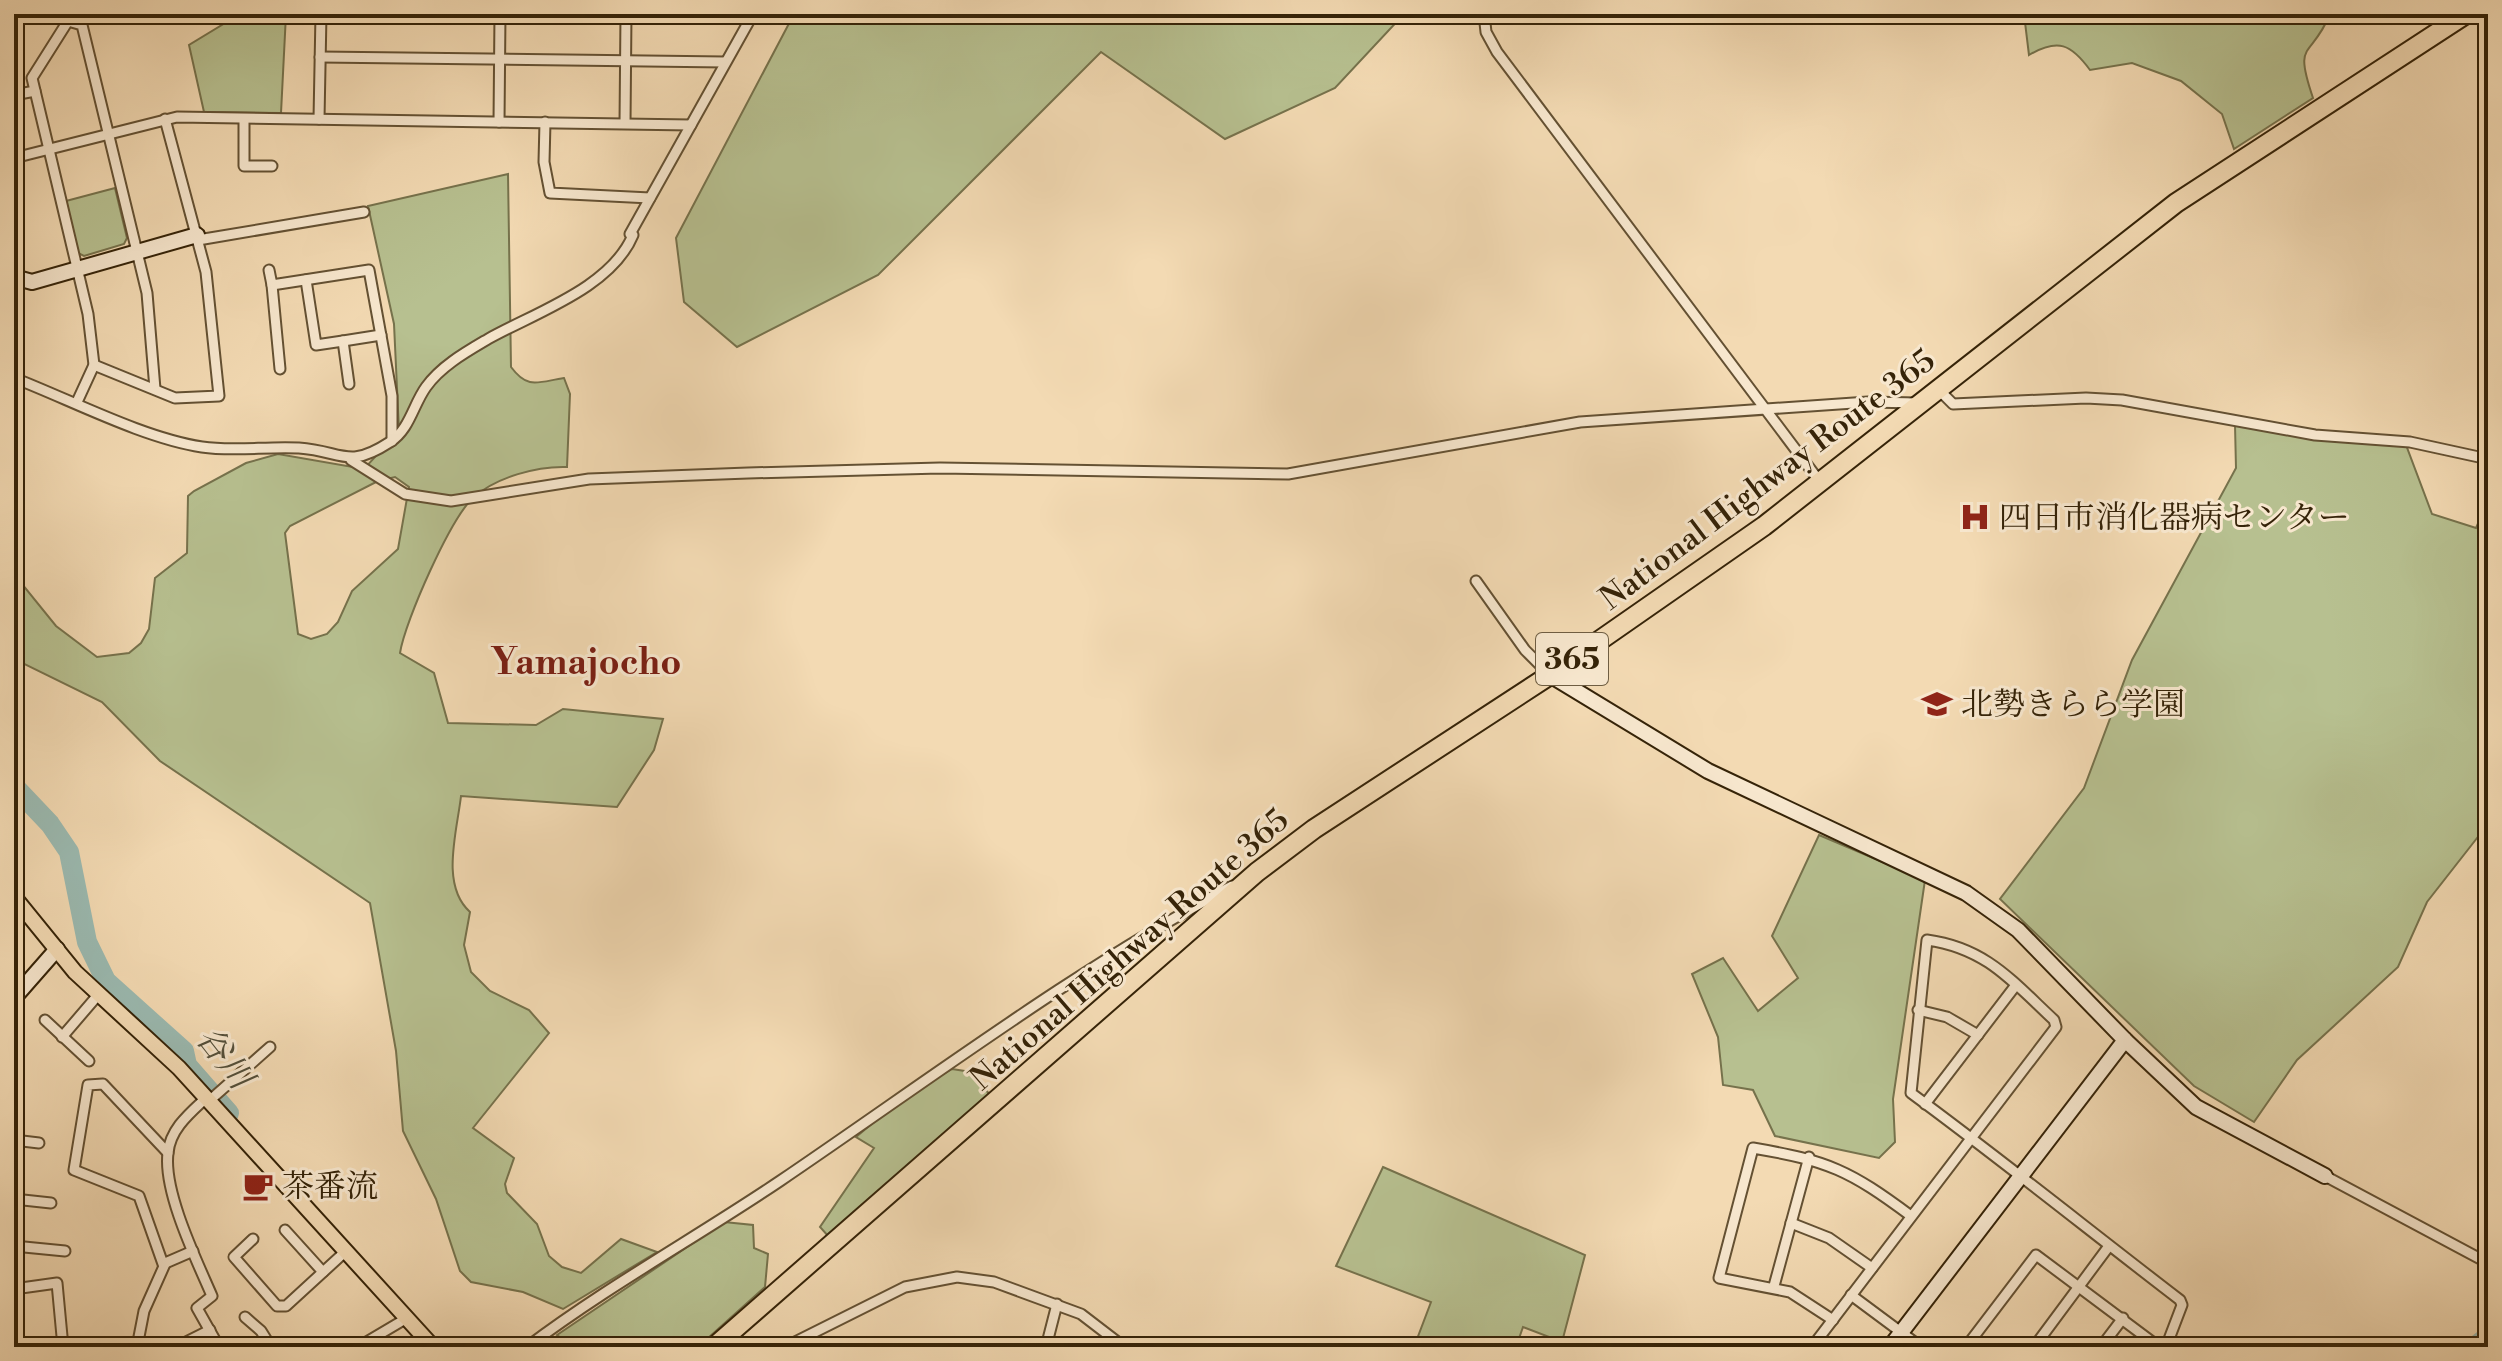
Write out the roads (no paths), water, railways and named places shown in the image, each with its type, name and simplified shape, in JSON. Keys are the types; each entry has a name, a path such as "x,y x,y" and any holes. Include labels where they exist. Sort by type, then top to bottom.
{"highway":[{"name":"National Highway Route 365","path":"721,1345 1257,872 1314,829 1550,675 1764,526 2176,203 2466,14"}],"main road":[{"path":"14,897 98,995 211,1098 433,1347"}],"street":[{"path":"14,19 17,14"},
{"path":"319,119 321,14"},
{"path":"499,122 500,14"},
{"path":"625,123 626,14"},
{"path":"351,460 392,441 400,434 424,390 439,371 489,339 573,297 629,246 633,235 630,234 753,14"},
{"path":"1484,14 1486,32 1497,52 1820,482"},
{"path":"77,402 94,365 88,314 32,78 69,17 82,25 147,293 155,389"},
{"path":"320,57 725,62"},
{"path":"14,95 35,91"},
{"path":"14,158 165,119 691,125"},
{"path":"94,365 175,398 219,396 206,272 165,119"},
{"path":"244,119 244,166 272,166"},
{"path":"545,122 544,162 550,193 650,198"},
{"path":"14,277 32,282 198,237 364,212"},
{"path":"269,270 280,369"},
{"path":"272,285 369,270 392,396 392,441"},
{"path":"306,280 316,345 381,335"},
{"path":"343,341 349,384"},
{"path":"14,378 201,447 299,448 351,460 405,494 451,501 589,479 748,473 940,468 1288,474 1580,422 1868,402 1922,404"},
{"path":"1939,390 1953,404 2086,398 2122,400 2315,435 2410,442 2488,459"},
{"path":"1476,581 1525,650 1550,675 1708,771 1966,893 2018,930 2125,1040 2196,1107 2488,1263"},
{"path":"527,1347 575,1312 780,1180 1092,967 1153,928 1257,872"},
{"path":"1812,1347 1911,1216 1971,1139 2056,1027 2054,1020 1976,953 1952,944 1927,940 1909,1089 1925,1104 1971,1139 2109,1246 2180,1300 2182,1305 2166,1347"},
{"path":"14,998 57,949"},
{"path":"1925,1104 2016,985"},
{"path":"62,1037 98,995"},
{"path":"1918,1010 1954,1020 1978,1035"},
{"path":"45,1020 89,1061"},
{"path":"1890,1347 2125,1040"},
{"path":"219,1347 197,1308 212,1296 179,1215 168,1153 180,1122 270,1047"},
{"path":"165,1264 139,1196 74,1170 88,1085 103,1084 168,1153"},
{"path":"14,1140 39,1143"},
{"path":"1833,1320 1797,1295 1774,1286 1719,1278 1753,1148 1809,1157 1845,1170 1911,1216"},
{"path":"1774,1286 1809,1157"},
{"path":"14,1199 51,1203"},
{"path":"1791,1223 1829,1238 1872,1268"},
{"path":"285,1230 323,1272"},
{"path":"253,1239 234,1257 277,1306 286,1306 346,1251"},
{"path":"14,1246 65,1251"},
{"path":"2034,1347 2109,1246"},
{"path":"137,1347 144,1311 165,1264 193,1251"},
{"path":"1966,1347 2036,1255 2159,1347"},
{"path":"785,1347 905,1287 957,1277 994,1282 1057,1304 1098,1324 1124,1347"},
{"path":"14,1289 57,1283 63,1347"},
{"path":"1851,1295 1921,1347"},
{"path":"1046,1347 1057,1304"},
{"path":"245,1317 261,1331 271,1347"},
{"path":"358,1347 407,1318"},
{"path":"2101,1347 2123,1318"},
{"path":"176,1347 210,1330"}],"waterway":[{"path":"14,33 28,14"},
{"name":"谷川","path":"14,786 50,824 69,852 87,942 106,981 184,1051 187,1065 229,1113"},
{"path":"2474,1347 2488,1336"}],"place":[{"name":"四日市消化器病センター","path":"1975,517"},
{"name":"北勢きらら学園","path":"1937,704"},
{"name":"茶番流","path":"258,1186"}],"district":[{"name":"Yamajocho","path":"586,661"}]}
